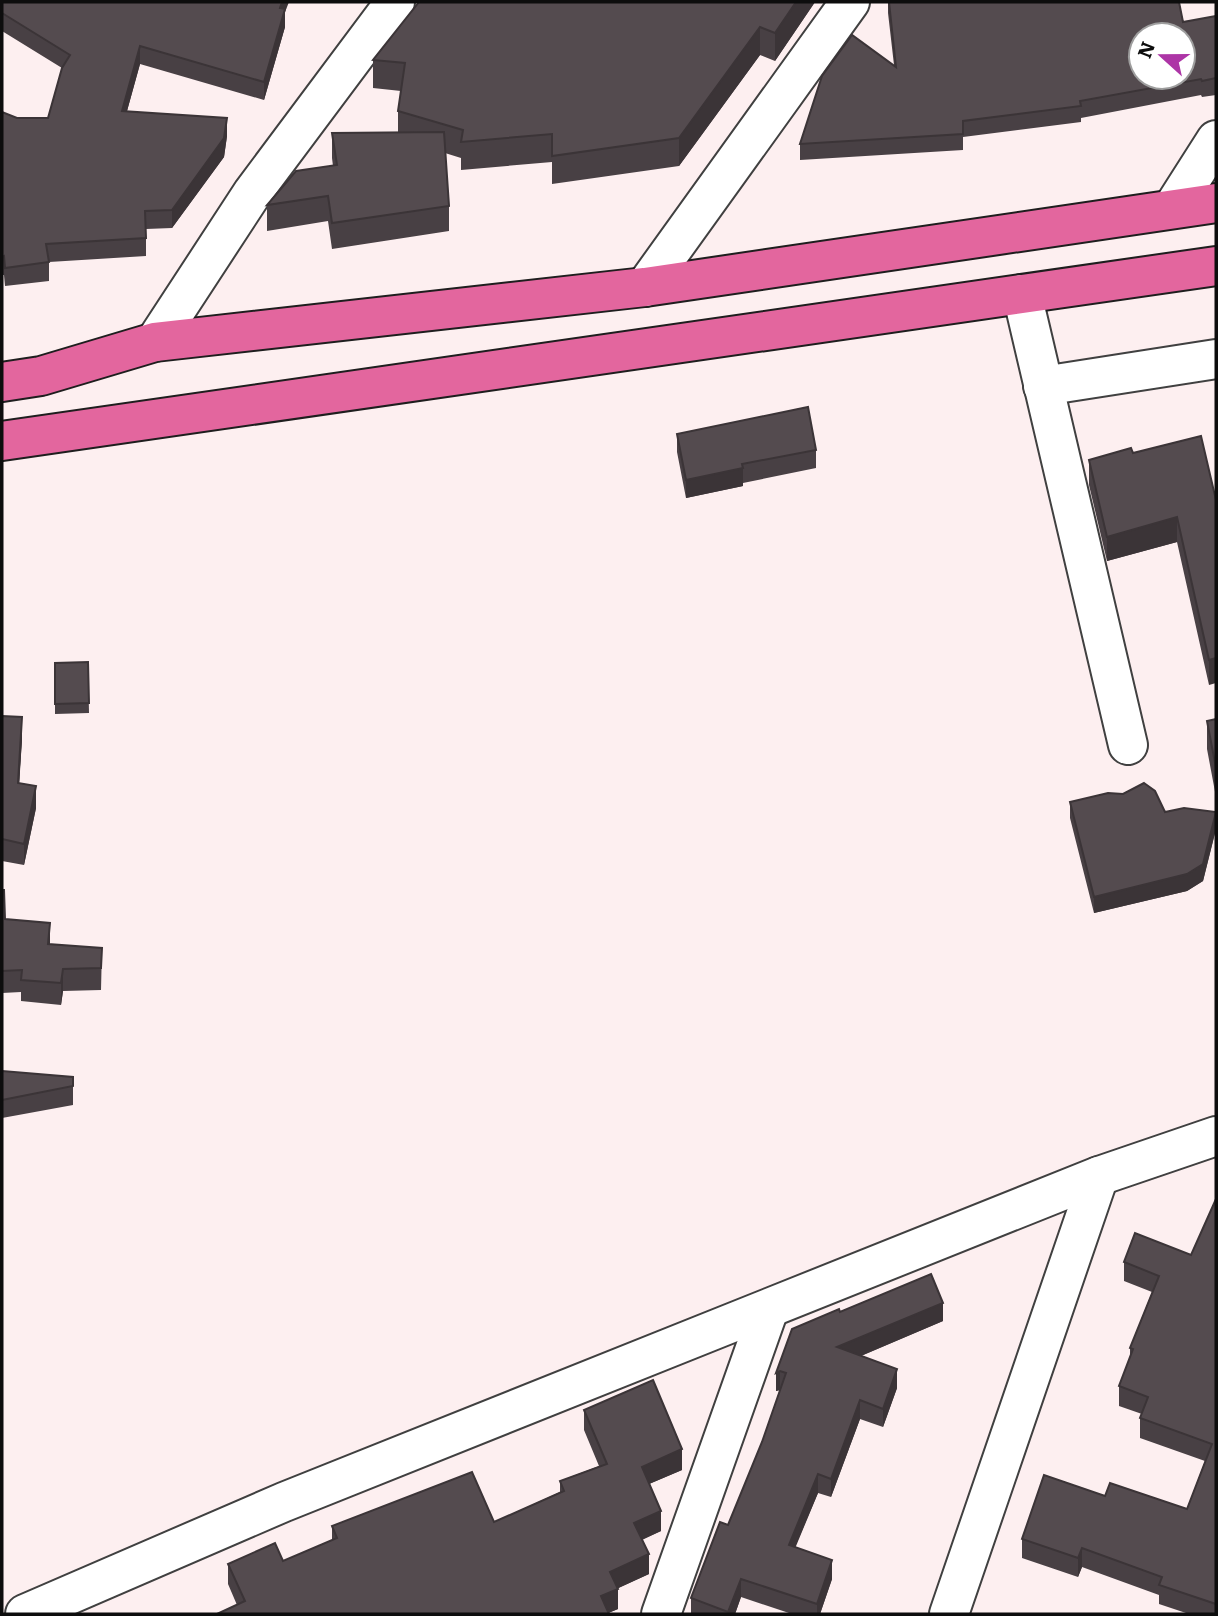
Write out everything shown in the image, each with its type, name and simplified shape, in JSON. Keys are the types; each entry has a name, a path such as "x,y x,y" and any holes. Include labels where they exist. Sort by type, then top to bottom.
{"highway":[{"path":"2,382 41,376 155,341 645,287 1216,203"},
{"path":"2,441 1216,266"},
{"path":"2,374 41,376"},
{"path":"2,450 52,435"}],"street":[{"path":"155,341 253,192 395,2"},
{"path":"645,287 850,2"},
{"path":"1172,209 1216,140"},
{"path":"1022,294 1128,746"},
{"path":"1043,386 1216,359"},
{"path":"25,1614 284,1502 1099,1176 1216,1136"},
{"path":"959,1611 1099,1176"},
{"path":"661,1614 769,1309"}],"building":[{"path":"2,2 282,2 280,8 285,9 264,82 140,46 122,111 227,118 224,138 172,210 145,211 146,238 46,244 49,262 5,268 4,256 2,257 2,112 17,118 48,118 62,68 70,55 2,13"},
{"path":"419,2 796,2 775,33 760,27 679,138 552,156 552,134 461,142 463,130 398,111 405,63 373,60"},
{"path":"889,2 1179,2 1183,21 1127,21 1127,91 1135,91 1080,101 1081,106 963,121 963,134 800,144 822,76 852,35 896,67"},
{"path":"1216,16 1216,78 1197,80 1197,21 1188,21"},
{"path":"444,132 449,206 332,223 328,196 267,205 296,171 337,165 332,133"},
{"path":"808,407 816,450 742,464 743,468 686,480 677,434"},
{"path":"1201,436 1216,500 1216,658 1209,660 1177,517 1107,537 1089,460 1131,448 1133,453"},
{"path":"88,662 89,703 55,704 55,663"},
{"path":"2,716 22,717 18,783 36,786 24,844 2,839"},
{"path":"1216,719 1216,768 1207,721"},
{"path":"1144,783 1155,791 1165,812 1184,808 1216,812 1203,864 1187,874 1094,897 1070,802 1108,793 1123,794"},
{"path":"2,890 5,919 50,923 48,944 102,948 101,968 63,969 61,983 21,980 22,970 2,971"},
{"path":"2,1071 73,1077 73,1086 2,1100"},
{"path":"1216,1199 1216,1604 1159,1585 1162,1577 1082,1548 1078,1558 1022,1539 1044,1475 1105,1496 1110,1483 1187,1509 1212,1444 1140,1418 1148,1397 1119,1386 1133,1349 1130,1348 1159,1276 1124,1262 1135,1233 1191,1255"},
{"path":"931,1274 943,1303 837,1347 897,1369 883,1409 860,1400 831,1479 818,1474 789,1545 832,1560 817,1604 741,1579 728,1612 691,1598 720,1522 728,1525 762,1442 786,1373 776,1373 792,1329"},
{"path":"653,1380 682,1449 642,1467 661,1511 634,1523 649,1554 610,1572 618,1589 601,1596 609,1614 217,1614 245,1601 228,1564 275,1543 283,1561 337,1538 332,1526 472,1472 494,1522 564,1491 560,1481 607,1464 584,1410"}]}
